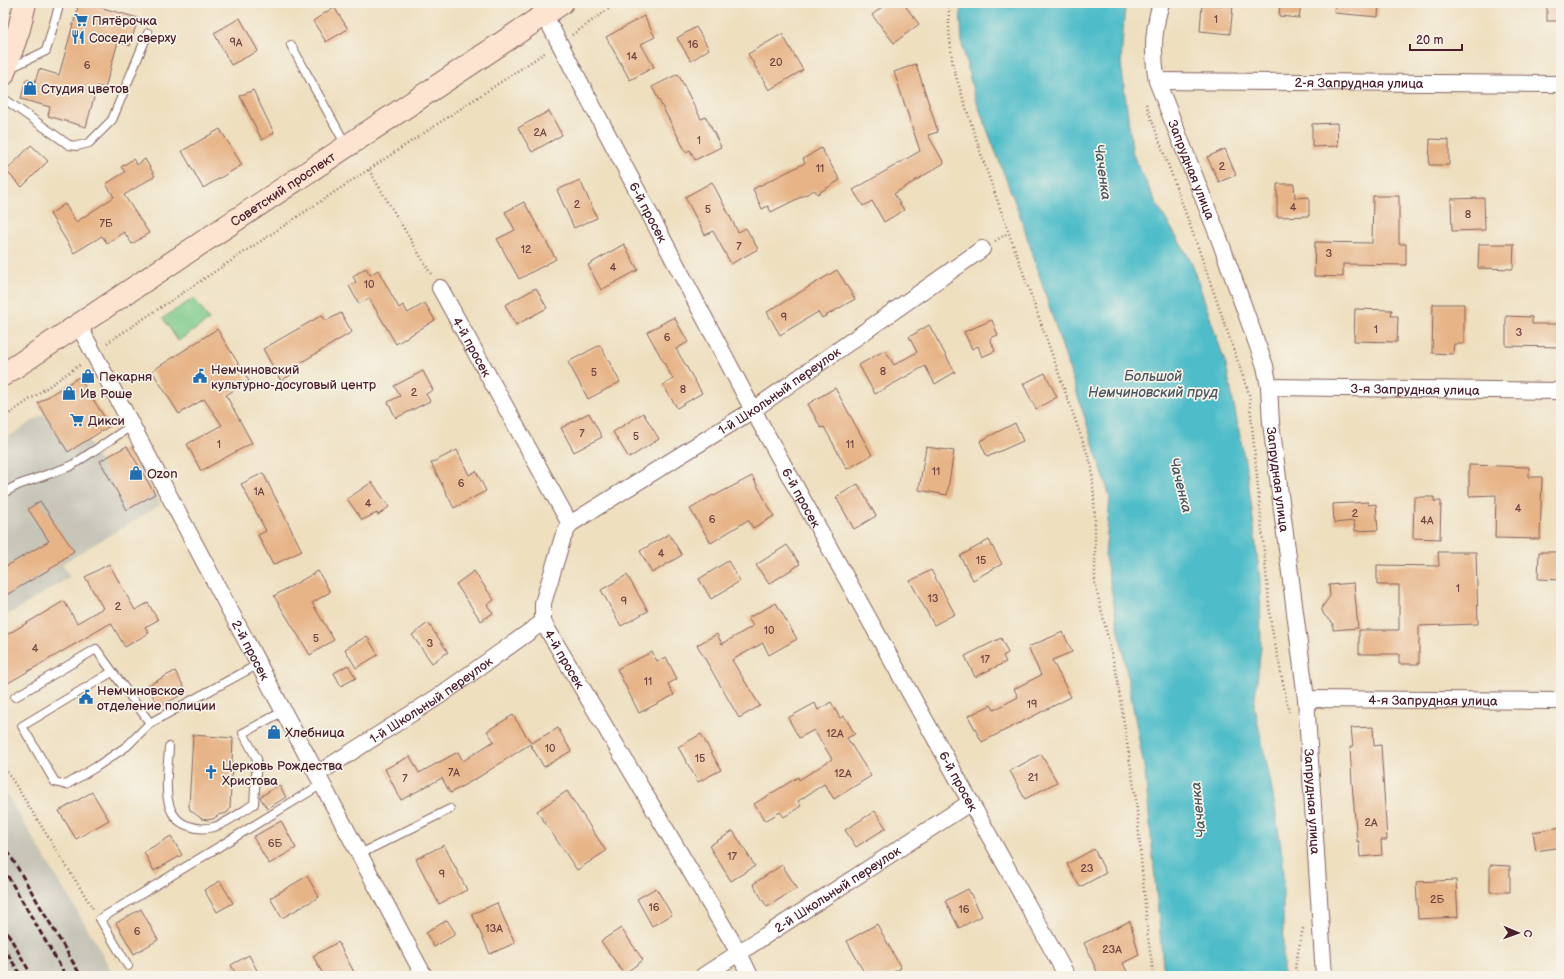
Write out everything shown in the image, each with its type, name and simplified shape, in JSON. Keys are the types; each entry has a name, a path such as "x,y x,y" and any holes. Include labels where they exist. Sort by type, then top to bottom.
{"street":[{"path":"4,72 19,29 25,3"},
{"name":"Запрудная улица","path":"1162,3 1154,37 1154,62 1157,81 1219,238 1265,366 1269,387 1271,422 1306,699 1324,976"},
{"name":"6-й просек","path":"555,6 559,43 753,410 1067,976"},
{"name":"Советский проспект","path":"3,375 555,6"},
{"name":"2-я Запрудная улица","path":"1157,81 1561,84"},
{"name":"1-й Школьный переулок","path":"570,524 753,410 982,249"},
{"name":"4-й просек","path":"440,288 570,524 563,537 543,603 542,622 739,953 750,976"},
{"name":"2-й просек","path":"78,324 424,976"},
{"name":"3-я Запрудная улица","path":"1269,387 1561,391"},
{"name":"1-й Школьный переулок","path":"320,779 542,622"},
{"name":"4-я Запрудная улица","path":"1306,699 1561,700"},
{"name":"2-й Школьный переулок","path":"703,976 971,802"}],"lane":[{"path":"4,72 46,51 59,6 55,3"},
{"path":"3,98 69,145 77,146 89,143 112,120 148,33"},
{"path":"291,45 347,145"},
{"path":"3,493 18,485 71,466 132,426"},
{"path":"15,697 96,650 150,723"},
{"path":"112,672 22,726 55,782 66,785 127,746 150,723 259,664"},
{"path":"169,747 167,792 172,813 185,825 194,828 213,827 254,804 257,759 243,733 284,711"},
{"path":"128,966 100,919 320,779"},
{"path":"360,854 450,809"}],"path":[{"path":"3,418 94,355 107,344 617,3"},
{"path":"949,3 949,30 952,67 983,160 1092,467 1095,519 1095,583 1116,672 1135,792 1148,938 1154,976"},
{"path":"1146,102 1249,394 1271,624 1289,713"},
{"path":"369,170 440,288"},
{"path":"3,765 100,919"},
{"path":"1298,976 1295,967 1304,924"}],"shaded area":[{"path":"44,414 68,452 88,440 127,510 155,494 160,505 62,564 70,577 3,618 3,440"},
{"path":"3,788 95,941 114,976 3,976"}],"green space":[{"path":"194,298 209,320 178,341 163,318"}],"water":[{"name":"Большой Немчиновский пруд","path":"960,3 1126,3 1121,63 1133,155 1156,203 1191,261 1226,365 1248,477 1260,580 1261,646 1254,706 1271,783 1283,860 1283,976 1164,976 1145,772 1105,556 1110,497 1022,221 974,95 962,44"}],"building":[{"path":"79,3 85,3 138,18 130,46 118,42 105,88 97,86 86,127 48,116 50,107 21,99 26,79 35,82 39,69 59,75"},
{"path":"887,3 903,3 919,24 894,43 872,15"},
{"path":"1280,3 1301,3 1299,18 1279,16"},
{"path":"1335,3 1379,3 1378,17 1334,13"},
{"path":"1547,3 1561,3 1561,21 1547,21"},
{"path":"1202,4 1233,6 1230,34 1200,31"},
{"path":"334,7 348,29 326,42 313,21"},
{"path":"644,16 655,37 641,44 654,67 630,80 606,37"},
{"path":"240,18 258,51 231,65 214,33"},
{"path":"696,27 709,49 691,61 677,38"},
{"path":"782,34 803,70 769,90 748,54"},
{"path":"916,64 938,132 928,135 944,163 894,194 904,210 884,222 872,201 863,206 853,190 920,151 894,72"},
{"path":"678,74 701,119 706,117 721,147 695,160 690,150 686,152 652,87"},
{"path":"253,90 274,133 262,140 240,96"},
{"path":"549,111 562,135 532,152 518,128"},
{"path":"1337,123 1338,146 1312,147 1312,124"},
{"path":"220,129 242,165 203,188 182,151"},
{"path":"1430,139 1449,140 1449,165 1429,165"},
{"path":"31,145 48,161 22,187 6,171"},
{"path":"821,148 840,180 817,194 815,190 771,212 768,206 762,209 753,189 805,163 803,159"},
{"path":"1225,149 1236,175 1219,182 1207,157"},
{"path":"133,159 137,165 145,159 155,176 124,195 149,233 132,244 124,232 107,243 102,236 74,253 50,214 65,204 76,222 114,197 106,184 125,172 121,167"},
{"path":"580,180 597,218 574,228 557,190"},
{"path":"712,182 738,232 746,228 758,249 731,264 713,231 705,235 685,197"},
{"path":"1277,184 1294,184 1295,198 1309,197 1309,216 1277,217"},
{"path":"1373,196 1399,196 1399,244 1406,244 1406,265 1343,264 1343,277 1314,276 1315,242 1372,243"},
{"path":"1484,198 1485,230 1452,231 1451,199"},
{"path":"524,202 556,259 519,279 497,239 515,230 505,212"},
{"path":"624,244 638,270 601,290 588,265"},
{"path":"1479,244 1514,244 1513,269 1478,268"},
{"path":"366,268 370,275 378,270 399,308 403,305 408,313 425,303 435,320 396,344 369,298 359,304 349,286 356,282 353,276"},
{"path":"837,270 855,299 822,318 818,312 780,335 767,312"},
{"path":"536,288 547,308 516,325 505,305"},
{"path":"1433,304 1464,304 1464,344 1454,344 1453,354 1432,353"},
{"path":"1355,309 1392,310 1391,316 1398,316 1397,342 1354,341"},
{"path":"341,313 352,332 297,365 300,369 281,381 263,349 322,315 326,321"},
{"path":"1506,316 1532,317 1532,324 1561,324 1561,347 1506,346"},
{"path":"674,317 688,342 676,349 702,393 677,408 663,385 673,379 647,332"},
{"path":"992,320 998,335 990,338 995,351 982,357 978,346 972,349 964,332"},
{"path":"929,325 955,372 935,384 925,366 875,394 859,365 885,350 894,365 917,352 909,337"},
{"name":"Немчиновский культурно-досуговый центр","path":"217,329 249,381 226,395 252,443 201,471 187,444 222,425 204,399 179,414 152,371"},
{"path":"600,345 620,382 588,399 568,362"},
{"path":"423,371 433,390 426,394 430,401 396,418 388,402 400,396 394,386"},
{"path":"1045,373 1057,397 1036,409 1023,384"},
{"name":"Дикси","path":"79,377 110,426 68,452 38,403"},
{"path":"835,388 872,455 847,469 824,427 821,428 808,404"},
{"path":"589,413 602,437 574,452 561,428"},
{"path":"643,413 659,439 629,458 613,432"},
{"path":"1015,423 1023,441 987,457 980,441"},
{"path":"127,446 155,494 127,510 100,461"},
{"path":"926,447 954,451 947,495 919,490"},
{"path":"457,450 469,475 476,471 486,491 454,508 431,463"},
{"path":"1469,465 1529,467 1529,477 1542,477 1540,539 1495,538 1496,495 1469,496"},
{"path":"263,473 302,551 273,565 258,535 266,531 241,484"},
{"path":"752,476 774,516 753,528 748,520 711,543 690,509 713,495 714,496"},
{"path":"372,482 389,507 378,515 377,513 362,520 347,499"},
{"path":"858,484 876,516 854,529 836,497"},
{"path":"1414,497 1434,497 1434,501 1441,501 1440,539 1413,538"},
{"path":"40,501 74,551 59,562 60,563 3,597 3,568 49,541 28,509"},
{"path":"1368,502 1368,505 1376,504 1378,530 1355,531 1354,521 1334,523 1333,504"},
{"path":"669,534 682,555 652,573 640,551"},
{"path":"989,540 1002,564 973,580 960,556"},
{"path":"787,545 800,564 769,584 756,565"},
{"path":"1438,552 1476,552 1478,624 1419,626 1419,664 1399,664 1399,654 1359,654 1359,630 1399,630 1399,585 1377,585 1377,565 1439,566"},
{"path":"1539,552 1561,552 1561,580 1538,579"},
{"path":"728,561 740,581 711,599 699,579"},
{"path":"109,564 135,610 148,603 158,620 145,627 149,633 125,647 111,623 3,686 3,637 64,601 77,623 103,608 85,577"},
{"path":"931,570 955,614 934,625 910,581"},
{"path":"318,571 330,592 312,603 334,640 310,655 274,596"},
{"path":"474,571 494,600 487,605 493,613 481,621 456,584"},
{"path":"627,575 648,611 621,626 601,590"},
{"path":"1354,583 1358,628 1333,630 1333,623 1324,615 1322,610 1330,596 1329,585"},
{"path":"776,603 797,639 769,655 763,643 732,660 760,706 739,718 697,645 717,634 722,644 753,626 748,618"},
{"path":"428,623 448,652 432,663 412,635"},
{"path":"1063,632 1072,652 1052,660 1071,697 982,742 968,716 991,705 994,710 1018,697 1014,689 1041,675 1028,647"},
{"path":"367,636 378,655 356,668 345,649"},
{"path":"1001,638 1008,653 1003,656 1006,662 975,677 965,656"},
{"path":"652,652 657,661 666,657 677,679 668,684 674,695 639,713 617,669"},
{"path":"348,665 356,678 341,686 334,673"},
{"path":"175,671 187,692 159,707 147,686"},
{"path":"831,702 840,718 844,716 855,734 847,738 871,776 834,799 824,784 798,801 801,806 784,817 780,812 765,821 754,804 798,777 799,780 832,759 814,730 799,738 788,718 815,703 818,710"},
{"path":"513,715 531,743 558,728 571,751 544,767 530,744 479,777 450,793 442,778 401,800 385,769 410,756 419,773 458,752 463,761 494,741 487,731"},
{"path":"1373,727 1374,746 1381,745 1387,840 1381,840 1382,855 1360,857 1359,841 1357,842 1352,783 1350,747 1353,747 1351,728"},
{"path":"701,734 721,770 698,782 678,747"},
{"name":"Церковь Рождества Христова","path":"193,735 233,738 230,808 228,812 220,814 213,819 202,819 190,810 189,806"},
{"path":"1041,754 1057,782 1025,799 1010,771"},
{"path":"279,785 286,797 267,809 260,797"},
{"path":"567,791 606,851 577,870 537,811"},
{"path":"92,792 109,820 76,839 59,811"},
{"path":"875,811 886,828 856,847 845,830"},
{"path":"281,821 296,848 269,864 253,837"},
{"path":"1561,827 1561,847 1536,851 1533,832"},
{"path":"733,831 755,866 731,881 709,846"},
{"path":"171,836 182,855 154,871 144,852"},
{"path":"444,845 467,890 439,904 416,859"},
{"path":"1094,849 1106,873 1080,887 1067,864"},
{"path":"782,865 797,888 767,907 753,884"},
{"path":"1490,865 1510,866 1510,892 1490,892"},
{"path":"307,876 319,897 282,918 270,898"},
{"path":"1456,880 1458,917 1418,919 1416,882"},
{"path":"220,881 233,903 217,912 204,890"},
{"path":"656,888 672,915 652,926 637,899"},
{"path":"968,889 982,916 959,928 945,901"},
{"path":"497,903 515,943 490,954 472,914"},
{"path":"141,909 158,940 134,954 116,923"},
{"path":"447,920 456,934 434,947 426,933"},
{"path":"1130,921 1139,955 1123,963 1129,976 1099,976 1084,943"},
{"path":"877,924 901,968 886,976 866,976 847,941"},
{"path":"621,928 643,960 624,974 601,941"},
{"path":"338,942 356,976 324,976 313,956"},
{"path":"249,955 260,976 237,976 231,965"}],"railway":[{"path":"3,843 81,976"},
{"path":"3,868 66,976"},
{"path":"3,925 32,976"},
{"path":"3,946 21,976"}],"place":[{"name":"Пятёрочка","path":"81,20"},
{"name":"Соседи сверху","path":"78,37"},
{"name":"Студия цветов","path":"30,88"},
{"name":"Пекарня","path":"88,376"},
{"name":"Немчиновский культурно-досуговый центр","path":"200,376"},
{"name":"Ив Роше","path":"69,393"},
{"name":"Дикси","path":"77,420"},
{"name":"Ozon","path":"136,473"},
{"name":"Немчиновское отделение полиции","path":"86,697"},
{"name":"Хлебница","path":"274,732"},
{"name":"Церковь Рождества Христова","path":"211,772"}],"water label":[{"name":"Чаченка","path":"1103,172"},
{"name":"Чаченка","path":"1181,485"},
{"name":"Чаченка","path":"1198,810"}]}
